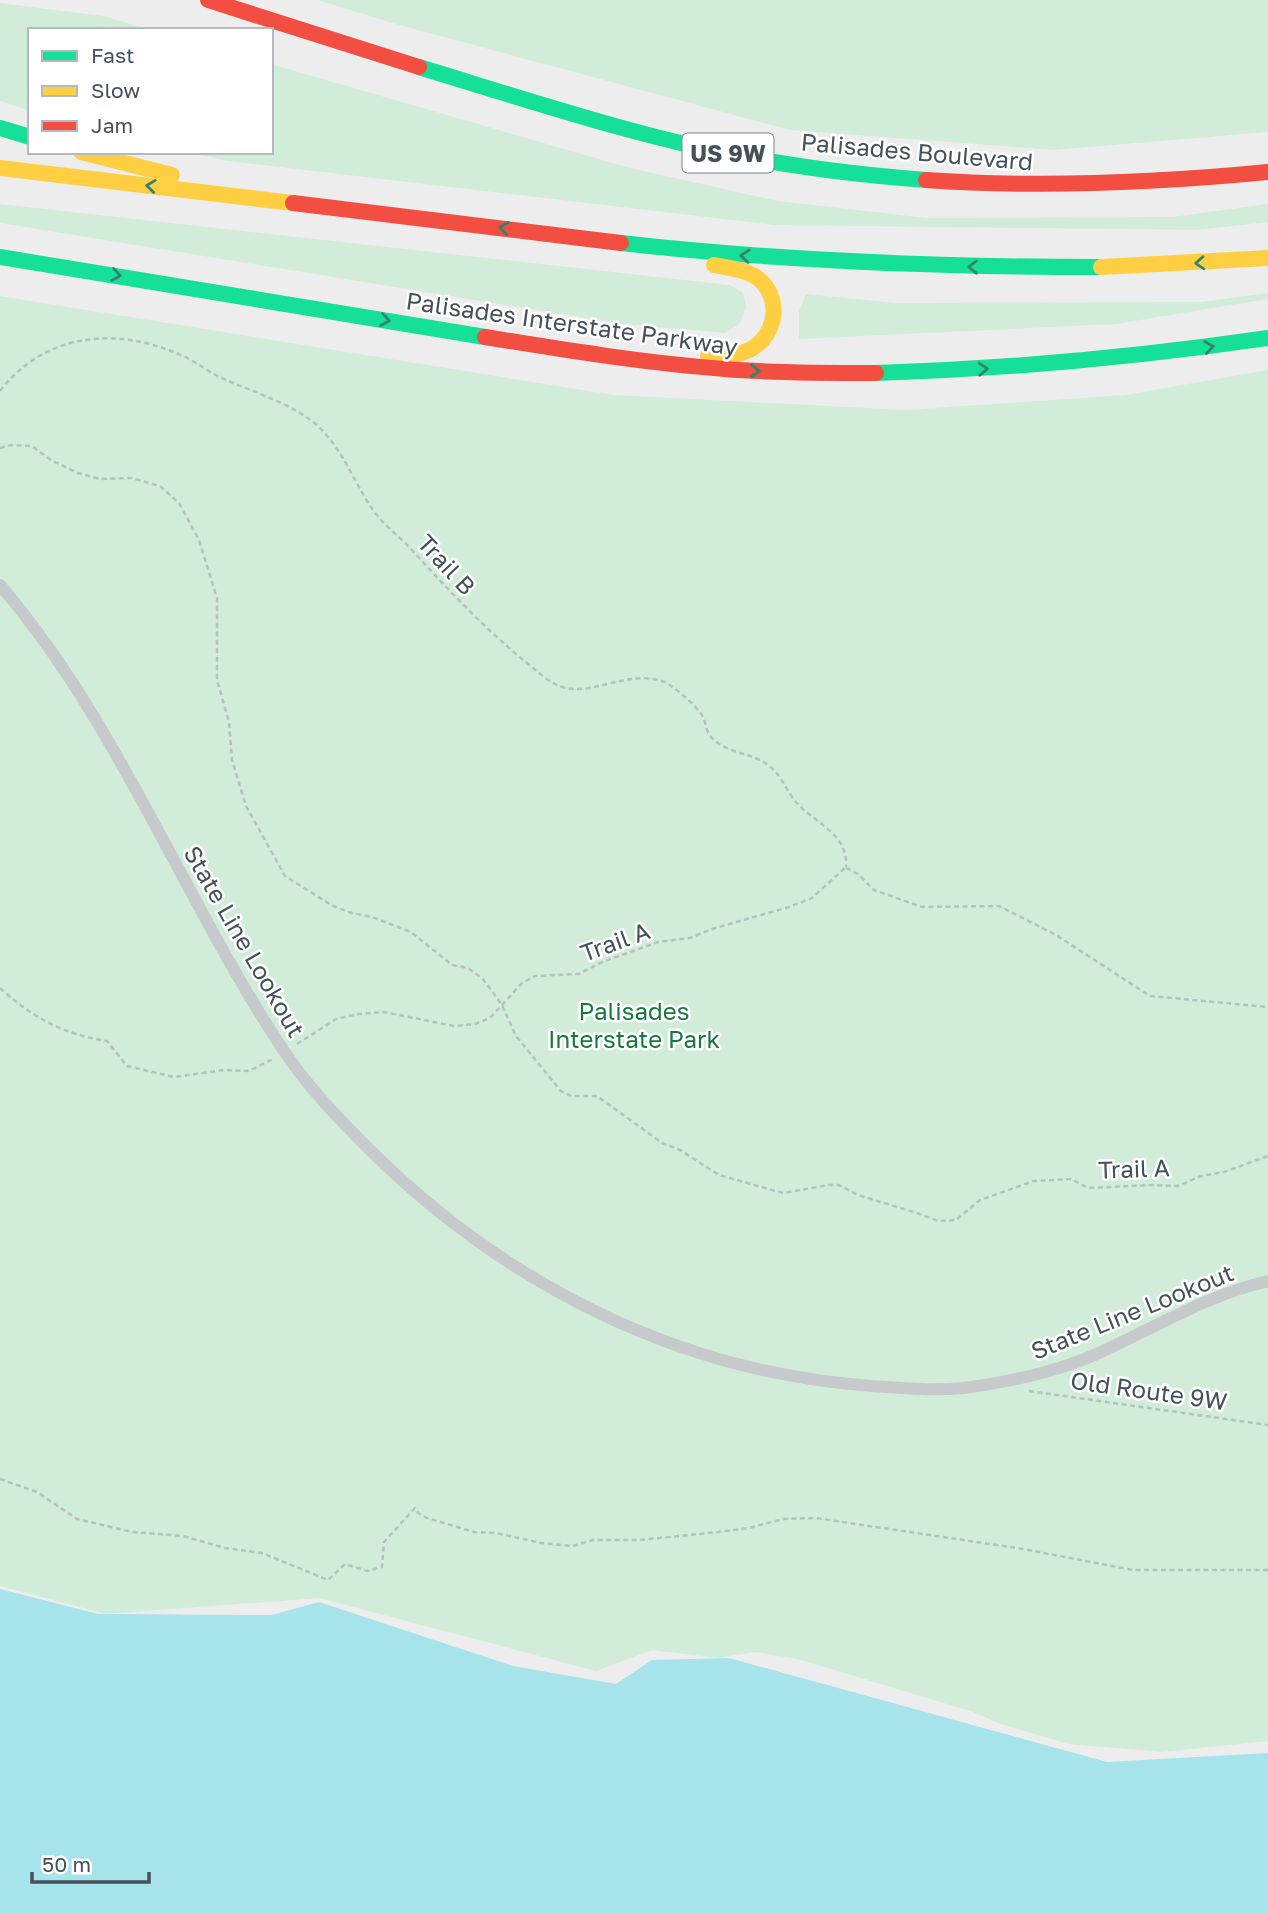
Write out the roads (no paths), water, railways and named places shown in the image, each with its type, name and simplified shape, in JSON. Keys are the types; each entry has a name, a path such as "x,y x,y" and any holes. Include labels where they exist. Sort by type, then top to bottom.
{"main road":[{"name":"Palisades Boulevard","path":"208,0 382,57 547,106 681,142 770,161 882,176 1008,184 1133,182 1268,172"},
{"path":"0,128 28,136"},
{"path":"88,154 198,181 389,214"},
{"path":"0,168 766,258 930,267 1124,267 1268,258"},
{"path":"572,237 749,273 768,287 775,306 773,323 766,339 740,354 590,354"},
{"name":"Palisades Interstate Parkway","path":"0,257 590,354 742,370 906,373 1006,368 1098,360 1268,338"},
{"path":"0,263 75,268"}],"street":[{"name":"State Line Lookout","path":"0,585 71,679 110,742 240,982 285,1053 336,1116 396,1175 460,1229 517,1270 578,1303 647,1335 712,1358 780,1374 843,1384 904,1389 958,1389 1054,1370 1207,1300 1268,1281"}],"water":[{"path":"0,1589 98,1614 272,1615 319,1602 513,1666 616,1684 652,1660 729,1658 1107,1762 1268,1753 1268,1914 0,1914"}],"park label":[{"name":"Palisades Interstate Park","path":"634,1024"}]}
